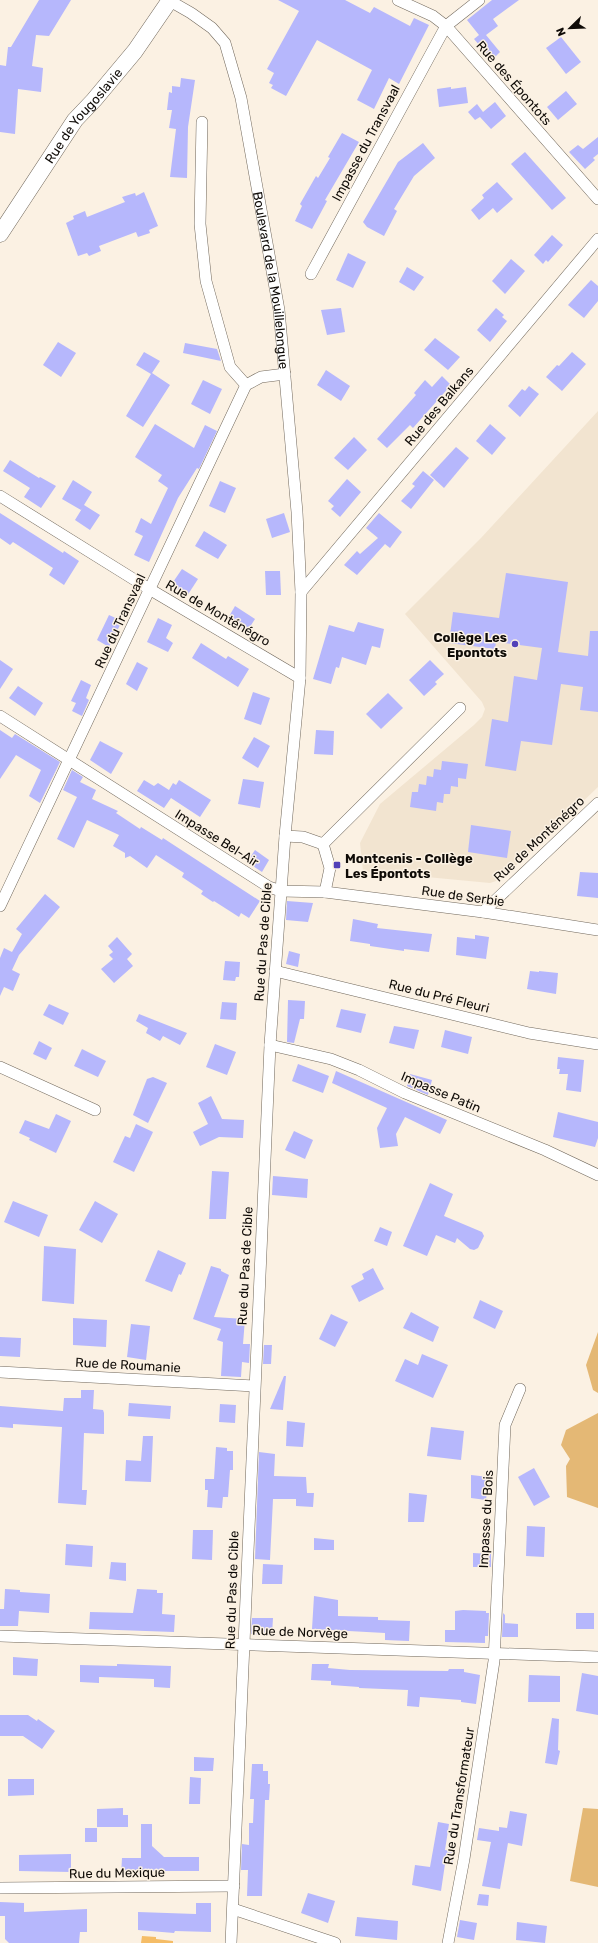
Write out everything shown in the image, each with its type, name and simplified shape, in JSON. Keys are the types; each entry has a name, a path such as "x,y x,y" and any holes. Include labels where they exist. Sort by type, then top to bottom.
{"main road":[{"name":"Rue de Yougoslavie","path":"0,234 75,120 94,100 135,51 170,0"}],"street":[{"name":"Boulevard de la Mouillelongue","path":"170,0 212,28 225,43 244,110 277,295 297,512 300,592"},
{"name":"Rue des Épontots","path":"398,0 433,16 446,26 598,199"},
{"path":"446,26 479,0"},
{"name":"Impasse du Transvaal","path":"311,274 446,26"},
{"path":"202,122 199,212 206,281 230,367 246,385 261,377 285,374"},
{"name":"Rue des Balkans","path":"300,592 598,239"},
{"name":"Rue du Transvaal","path":"0,906 151,590 246,385"},
{"name":"Rue de Monténégro","path":"0,496 151,590 300,678"},
{"name":"Rue du Pas de Cible","path":"231,1943 270,1045 285,836 300,678 300,592"},
{"path":"323,844 460,708"},
{"name":"Impasse Bel-Air","path":"0,716 269,887 281,891 325,892"},
{"name":"Rue de Monténégro","path":"483,912 598,803"},
{"path":"285,836 303,837 323,844"},
{"path":"323,844 330,868 325,892"},
{"name":"Rue de Serbie","path":"325,892 483,912 598,930"},
{"name":"Rue du Pré Fleuri","path":"275,971 529,1033 598,1044"},
{"name":"Impasse Patin","path":"270,1045 331,1059 359,1070 406,1093 545,1150 598,1175"},
{"path":"0,1067 95,1110"},
{"name":"Rue de Roumanie","path":"0,1372 254,1386"},
{"name":"Impasse du Bois","path":"494,1653 505,1425 520,1390"},
{"name":"Rue de Norvège","path":"0,1636 598,1657"},
{"name":"Rue du Transformateur","path":"448,1943 464,1859 494,1653"},
{"name":"Rue du Mexique","path":"0,1888 234,1886"},
{"path":"233,1909 335,1943"}],"shaded area":[{"name":"Collège Les Epontots","path":"598,411 598,787 504,877 496,881 490,883 363,871 360,843 380,804 474,725 482,717 485,709 482,702 405,614 481,538"},
{"path":"598,1332 598,1393 593,1390 586,1365"},
{"path":"598,1413 598,1508 567,1497 566,1466 570,1459 561,1445 566,1430"},
{"path":"583,1808 598,1809 598,1887 570,1881"},
{"path":"142,1936 156,1937 156,1939 173,1941 173,1943 141,1943"}],"building":[{"path":"39,0 71,0 49,36 36,35 32,66 43,68 41,92 18,89 15,134 0,132 0,65 6,66 8,47 11,47"},
{"path":"278,0 345,0 370,13 374,7 410,26 414,18 429,25 399,84 389,78 374,109 357,100 372,70 317,40 286,96 271,88 273,85 269,83 274,73 267,69 299,11"},
{"path":"492,0 519,0 493,19 498,26 486,35 500,52 492,60 474,39 479,35 467,20"},
{"path":"561,37 581,62 566,74 546,48"},
{"path":"181,78 195,80 188,127 187,178 170,177 176,129 169,128 172,110 167,110 169,92 172,93 172,86 180,87"},
{"path":"451,87 451,89 466,87 468,103 439,107 437,89"},
{"path":"566,91 577,104 558,120 547,107"},
{"path":"495,102 506,116 491,129 480,117 475,120 468,112 477,104 483,112"},
{"path":"342,133 359,142 325,200 327,201 312,229 295,221 302,206 300,204 316,176 318,178 330,158 328,157"},
{"path":"598,137 598,154 593,158 595,160 585,169 569,152 578,145 583,149"},
{"path":"423,143 435,158 414,176 394,209 397,211 384,236 367,227 363,222 398,162"},
{"path":"525,152 566,198 552,210 511,164"},
{"path":"497,182 513,199 497,213 493,208 479,220 471,210 484,198 482,195"},
{"path":"144,192 158,226 149,230 150,233 138,237 136,232 99,246 101,251 89,256 87,253 78,256 66,223 74,219 73,216 85,211 87,217 125,202 122,197 135,193 136,196"},
{"path":"552,235 563,245 548,262 546,260 543,264 534,255"},
{"path":"348,253 366,262 353,288 336,280"},
{"path":"511,259 525,271 505,294 492,281"},
{"path":"407,267 424,277 414,291 399,282"},
{"path":"591,280 598,286 598,301 584,318 568,305"},
{"path":"341,308 345,332 327,335 321,310"},
{"path":"496,308 504,315 502,317 507,321 490,342 477,330"},
{"path":"435,338 460,357 448,370 424,350"},
{"path":"58,342 76,353 61,377 43,365"},
{"path":"185,343 217,349 221,361 183,353"},
{"path":"144,352 160,361 152,373 170,385 143,427 126,416 151,374 136,365"},
{"path":"572,352 586,364 562,391 546,377"},
{"path":"326,370 350,386 341,401 317,385"},
{"path":"442,376 451,385 413,428 410,425 387,448 377,439 416,395 414,393 425,380 432,387"},
{"path":"203,380 222,389 210,414 191,404"},
{"path":"529,386 539,394 520,417 508,406 522,389 525,391"},
{"path":"155,424 194,448 205,425 217,431 199,469 197,468 178,498 149,562 134,555 143,536 135,532 141,518 151,524 168,488 158,481 162,475 135,457"},
{"path":"490,424 506,438 492,455 476,441"},
{"path":"354,437 367,450 348,470 334,458"},
{"path":"456,447 469,458 444,488 430,475"},
{"path":"10,460 39,478 40,477 56,486 41,508 24,497 30,488 3,471"},
{"path":"423,471 434,480 411,509 401,501 415,486 412,484"},
{"path":"347,479 361,492 340,517 331,509 334,506 328,501"},
{"path":"73,480 92,492 84,505 100,515 90,530 75,520 83,507 81,510 62,499"},
{"path":"220,481 236,488 225,513 209,506"},
{"path":"0,513 63,553 64,551 79,561 64,585 49,575 53,568 13,542 10,545 0,538"},
{"path":"284,513 290,532 272,538 266,519"},
{"path":"379,513 402,532 390,548 385,544 357,575 344,565 357,551 360,554 378,538 366,528"},
{"path":"204,531 227,545 218,559 195,546"},
{"path":"182,569 198,579 187,596 171,585"},
{"path":"265,571 280,571 281,595 266,595"},
{"path":"506,573 568,582 558,652 588,656 590,631 598,631 598,712 580,710 583,687 561,684 552,745 521,741 516,771 485,766 492,719 508,722 514,676 537,680 542,648 496,642 495,649 449,643 453,612 499,618"},
{"path":"235,606 255,619 246,633 227,620"},
{"path":"109,615 122,621 109,647 97,640"},
{"path":"158,618 172,625 166,638 173,643 168,652 147,642"},
{"path":"358,622 384,629 380,648 372,646 366,665 342,657 339,668 336,667 331,684 313,679 329,625 354,632"},
{"path":"201,643 226,659 228,656 249,669 238,687 192,658"},
{"path":"0,660 13,669 0,689"},
{"path":"430,660 444,674 435,682 437,684 424,696 409,680"},
{"path":"137,662 148,668 137,691 126,684"},
{"path":"81,680 91,685 86,698 89,700 82,716 72,711 76,703 71,701"},
{"path":"18,686 43,703 35,716 9,698"},
{"path":"253,692 270,698 261,725 244,719"},
{"path":"388,693 403,708 381,729 366,714"},
{"path":"0,730 12,738 15,734 60,762 40,803 29,796 41,770 16,755 0,779"},
{"path":"316,730 334,731 333,755 314,754"},
{"path":"254,737 270,746 258,768 242,758"},
{"path":"100,741 123,753 111,774 90,760"},
{"path":"442,761 468,764 466,779 458,778 458,787 451,786 450,794 444,794 443,803 437,802 436,811 410,807 412,792 418,792 419,784 426,785 427,776 433,777 434,769 441,770"},
{"path":"72,770 83,777 80,782 96,790 92,799 118,811 116,813 140,829 141,827 162,840 163,838 260,901 249,918 241,913 239,917 201,894 203,891 182,877 184,873 156,855 147,868 130,856 125,858 125,853 113,846 119,835 87,820 74,848 57,839 77,797 63,790"},
{"path":"243,779 264,782 260,808 238,804"},
{"path":"144,780 154,786 158,783 169,790 173,783 176,785 179,780 211,800 200,817 171,798 164,808 137,791"},
{"path":"471,825 511,831 507,858 468,852"},
{"path":"255,850 269,860 262,872 247,862"},
{"path":"580,872 598,873 598,898 577,896"},
{"path":"45,894 60,907 19,955 12,970 20,974 13,991 4,987 0,996 0,958 4,948 12,952 22,934 16,929"},
{"path":"287,901 313,903 308,922 286,920"},
{"path":"353,919 378,924 377,928 432,934 429,952 404,949 404,951 370,946 370,944 350,941"},
{"path":"475,935 489,937 486,959 456,955 457,937 475,939"},
{"path":"117,937 132,954 127,959 133,966 114,983 101,969 113,959 109,955 113,952 108,946"},
{"path":"289,951 300,954 298,967 286,964"},
{"path":"225,961 240,962 239,977 236,977 235,981 223,980"},
{"path":"530,971 558,973 556,994 527,989"},
{"path":"288,1000 305,1001 304,1019 300,1019 294,1043 287,1042"},
{"path":"222,1002 237,1003 236,1020 220,1019"},
{"path":"49,1004 69,1013 63,1025 43,1015"},
{"path":"341,1009 366,1014 361,1033 336,1027"},
{"path":"139,1014 187,1033 180,1045 163,1036 160,1041 146,1033 148,1028 136,1021"},
{"path":"394,1026 419,1030 414,1049 389,1043"},
{"path":"445,1030 472,1037 468,1054 441,1047"},
{"path":"39,1041 52,1048 46,1060 33,1054"},
{"path":"215,1044 236,1052 227,1075 206,1067"},
{"path":"82,1049 106,1061 98,1077 74,1066"},
{"path":"558,1057 584,1060 581,1092 566,1090 568,1074 559,1074 560,1069 557,1069"},
{"path":"298,1064 329,1076 323,1093 292,1081"},
{"path":"336,1071 447,1120 440,1134 405,1117 396,1134 398,1146 380,1148 377,1128 387,1108 332,1083"},
{"path":"410,1074 432,1080 428,1095 407,1086"},
{"path":"153,1077 167,1083 148,1123 133,1115 147,1079"},
{"path":"211,1096 222,1119 244,1120 243,1138 219,1137 200,1146 193,1132 208,1124 198,1103"},
{"path":"558,1112 598,1122 598,1138 595,1147 553,1137"},
{"path":"56,1114 71,1121 56,1153 29,1140 30,1138 19,1133 25,1120 49,1129"},
{"path":"136,1124 153,1132 134,1172 113,1162 125,1136 130,1138"},
{"path":"294,1131 313,1140 305,1159 285,1150"},
{"path":"212,1171 229,1172 226,1219 209,1219"},
{"path":"273,1176 308,1179 307,1198 272,1195"},
{"path":"430,1183 453,1194 444,1216 482,1232 484,1236 478,1248 474,1250 470,1249 457,1238 455,1243 436,1235 427,1256 403,1246"},
{"path":"13,1201 48,1215 39,1237 4,1222"},
{"path":"95,1201 118,1214 102,1243 79,1230"},
{"path":"380,1227 392,1232 387,1246 374,1241"},
{"path":"44,1246 76,1249 74,1304 42,1301"},
{"path":"158,1250 186,1263 181,1275 179,1274 172,1292 145,1281"},
{"path":"211,1266 221,1269 221,1271 229,1275 214,1317 245,1319 243,1344 250,1344 249,1363 242,1362 241,1377 221,1376 223,1342 217,1340 221,1329 193,1319"},
{"path":"373,1268 384,1289 359,1302 351,1286 364,1279 362,1274"},
{"path":"480,1300 503,1311 495,1329 473,1318"},
{"path":"411,1312 439,1327 433,1342 403,1328"},
{"path":"331,1314 348,1322 335,1347 319,1339"},
{"path":"73,1318 107,1320 106,1347 73,1345"},
{"path":"131,1324 150,1326 146,1360 127,1357"},
{"path":"0,1337 21,1338 20,1357 0,1356"},
{"path":"264,1345 272,1345 271,1364 263,1364"},
{"path":"422,1354 448,1365 433,1398 395,1381 405,1359 418,1365"},
{"path":"284,1376 286,1376 283,1410 270,1409"},
{"path":"81,1390 94,1390 93,1409 103,1410 104,1434 84,1433 82,1490 87,1490 86,1505 58,1503 62,1427 13,1424 13,1428 0,1427 0,1406 63,1411 64,1398 81,1398"},
{"path":"129,1403 171,1406 170,1419 128,1416"},
{"path":"220,1404 236,1405 235,1423 219,1422"},
{"path":"287,1421 305,1423 303,1447 286,1446"},
{"path":"431,1427 464,1431 461,1460 427,1456"},
{"path":"143,1436 153,1436 151,1482 125,1481 126,1460 141,1461"},
{"path":"216,1447 227,1448 227,1451 233,1451 233,1470 230,1470 228,1497 223,1497 222,1508 207,1507 208,1490 205,1490 205,1479 214,1479"},
{"path":"259,1452 275,1454 274,1476 306,1477 307,1493 314,1493 313,1507 296,1506 296,1499 273,1499 270,1560 255,1559"},
{"path":"534,1468 550,1497 534,1506 518,1477"},
{"path":"471,1475 489,1477 486,1500 471,1498"},
{"path":"409,1493 427,1495 424,1522 408,1522"},
{"path":"527,1526 545,1527 544,1557 526,1556"},
{"path":"193,1530 213,1530 212,1560 192,1559"},
{"path":"314,1538 334,1540 334,1550 314,1550"},
{"path":"66,1544 93,1546 92,1567 65,1565"},
{"path":"473,1553 491,1554 491,1567 473,1567"},
{"path":"111,1562 126,1563 126,1581 109,1579"},
{"path":"263,1564 283,1565 282,1584 262,1584"},
{"path":"5,1589 20,1590 20,1592 50,1594 49,1613 19,1611 18,1626 0,1626 0,1609 4,1609"},
{"path":"137,1589 157,1590 157,1593 163,1593 162,1614 175,1615 174,1632 89,1629 90,1612 133,1613"},
{"path":"314,1596 338,1600 338,1616 378,1617 378,1620 410,1621 409,1641 385,1640 385,1633 312,1629"},
{"path":"455,1611 486,1611 486,1613 489,1613 488,1636 485,1636 485,1643 445,1642 445,1630 455,1630"},
{"path":"503,1613 505,1615 505,1623 518,1624 518,1637 502,1637"},
{"path":"576,1613 594,1613 594,1629 576,1629"},
{"path":"252,1618 273,1618 272,1635 251,1634"},
{"path":"13,1657 38,1659 37,1676 13,1675"},
{"path":"117,1664 171,1666 170,1688 154,1687 154,1679 99,1677 99,1683 80,1682 80,1665 117,1666"},
{"path":"312,1664 329,1664 328,1668 350,1670 448,1671 449,1669 464,1669 464,1672 480,1675 476,1704 461,1702 461,1700 420,1697 419,1707 407,1706 408,1690 359,1688 331,1685 331,1681 311,1680"},
{"path":"582,1673 598,1676 598,1715 576,1711"},
{"path":"529,1675 560,1676 560,1702 528,1702"},
{"path":"0,1715 28,1715 37,1721 38,1719 55,1731 42,1749 23,1736 0,1736"},
{"path":"552,1718 559,1719 558,1750 560,1751 557,1765 545,1763"},
{"path":"194,1757 214,1758 213,1771 194,1771"},
{"path":"252,1764 263,1764 263,1771 268,1771 268,1784 270,1784 269,1800 265,1800 262,1896 247,1896 248,1870 241,1870 242,1844 249,1845 249,1823 253,1823 254,1799 250,1799"},
{"path":"190,1777 201,1778 200,1804 189,1804"},
{"path":"8,1779 34,1779 34,1795 8,1796"},
{"path":"123,1808 123,1815 128,1815 128,1827 97,1827 97,1809"},
{"path":"510,1811 527,1814 522,1846 508,1843 500,1889 482,1886 491,1842 477,1840 479,1828 499,1831 499,1827 507,1828"},
{"path":"438,1822 449,1824 445,1850 455,1851 452,1865 445,1864 441,1891 412,1885 415,1865 430,1867"},
{"path":"141,1824 152,1824 152,1846 164,1857 199,1857 199,1871 141,1871 141,1876 121,1876 122,1858 141,1858"},
{"path":"85,1828 97,1828 97,1842 85,1842"},
{"path":"71,1854 71,1872 19,1871 19,1855"},
{"path":"308,1893 335,1901 328,1923 301,1913"},
{"path":"479,1894 489,1895 488,1906 477,1905"},
{"path":"0,1902 24,1903 24,1912 87,1909 87,1932 80,1932 79,1943 9,1943 5,1939 5,1916 0,1916"},
{"path":"196,1903 211,1903 211,1932 175,1931 174,1933 138,1930 138,1912 196,1914"},
{"path":"357,1917 398,1921 397,1940 355,1936"},
{"path":"460,1920 477,1923 474,1940 457,1937"},
{"path":"517,1922 547,1926 545,1943 516,1940"}],"place":[{"name":"Collège Les Epontots","path":"515,644"},
{"name":"Montcenis - Collège Les Épontots","path":"337,865"}]}
